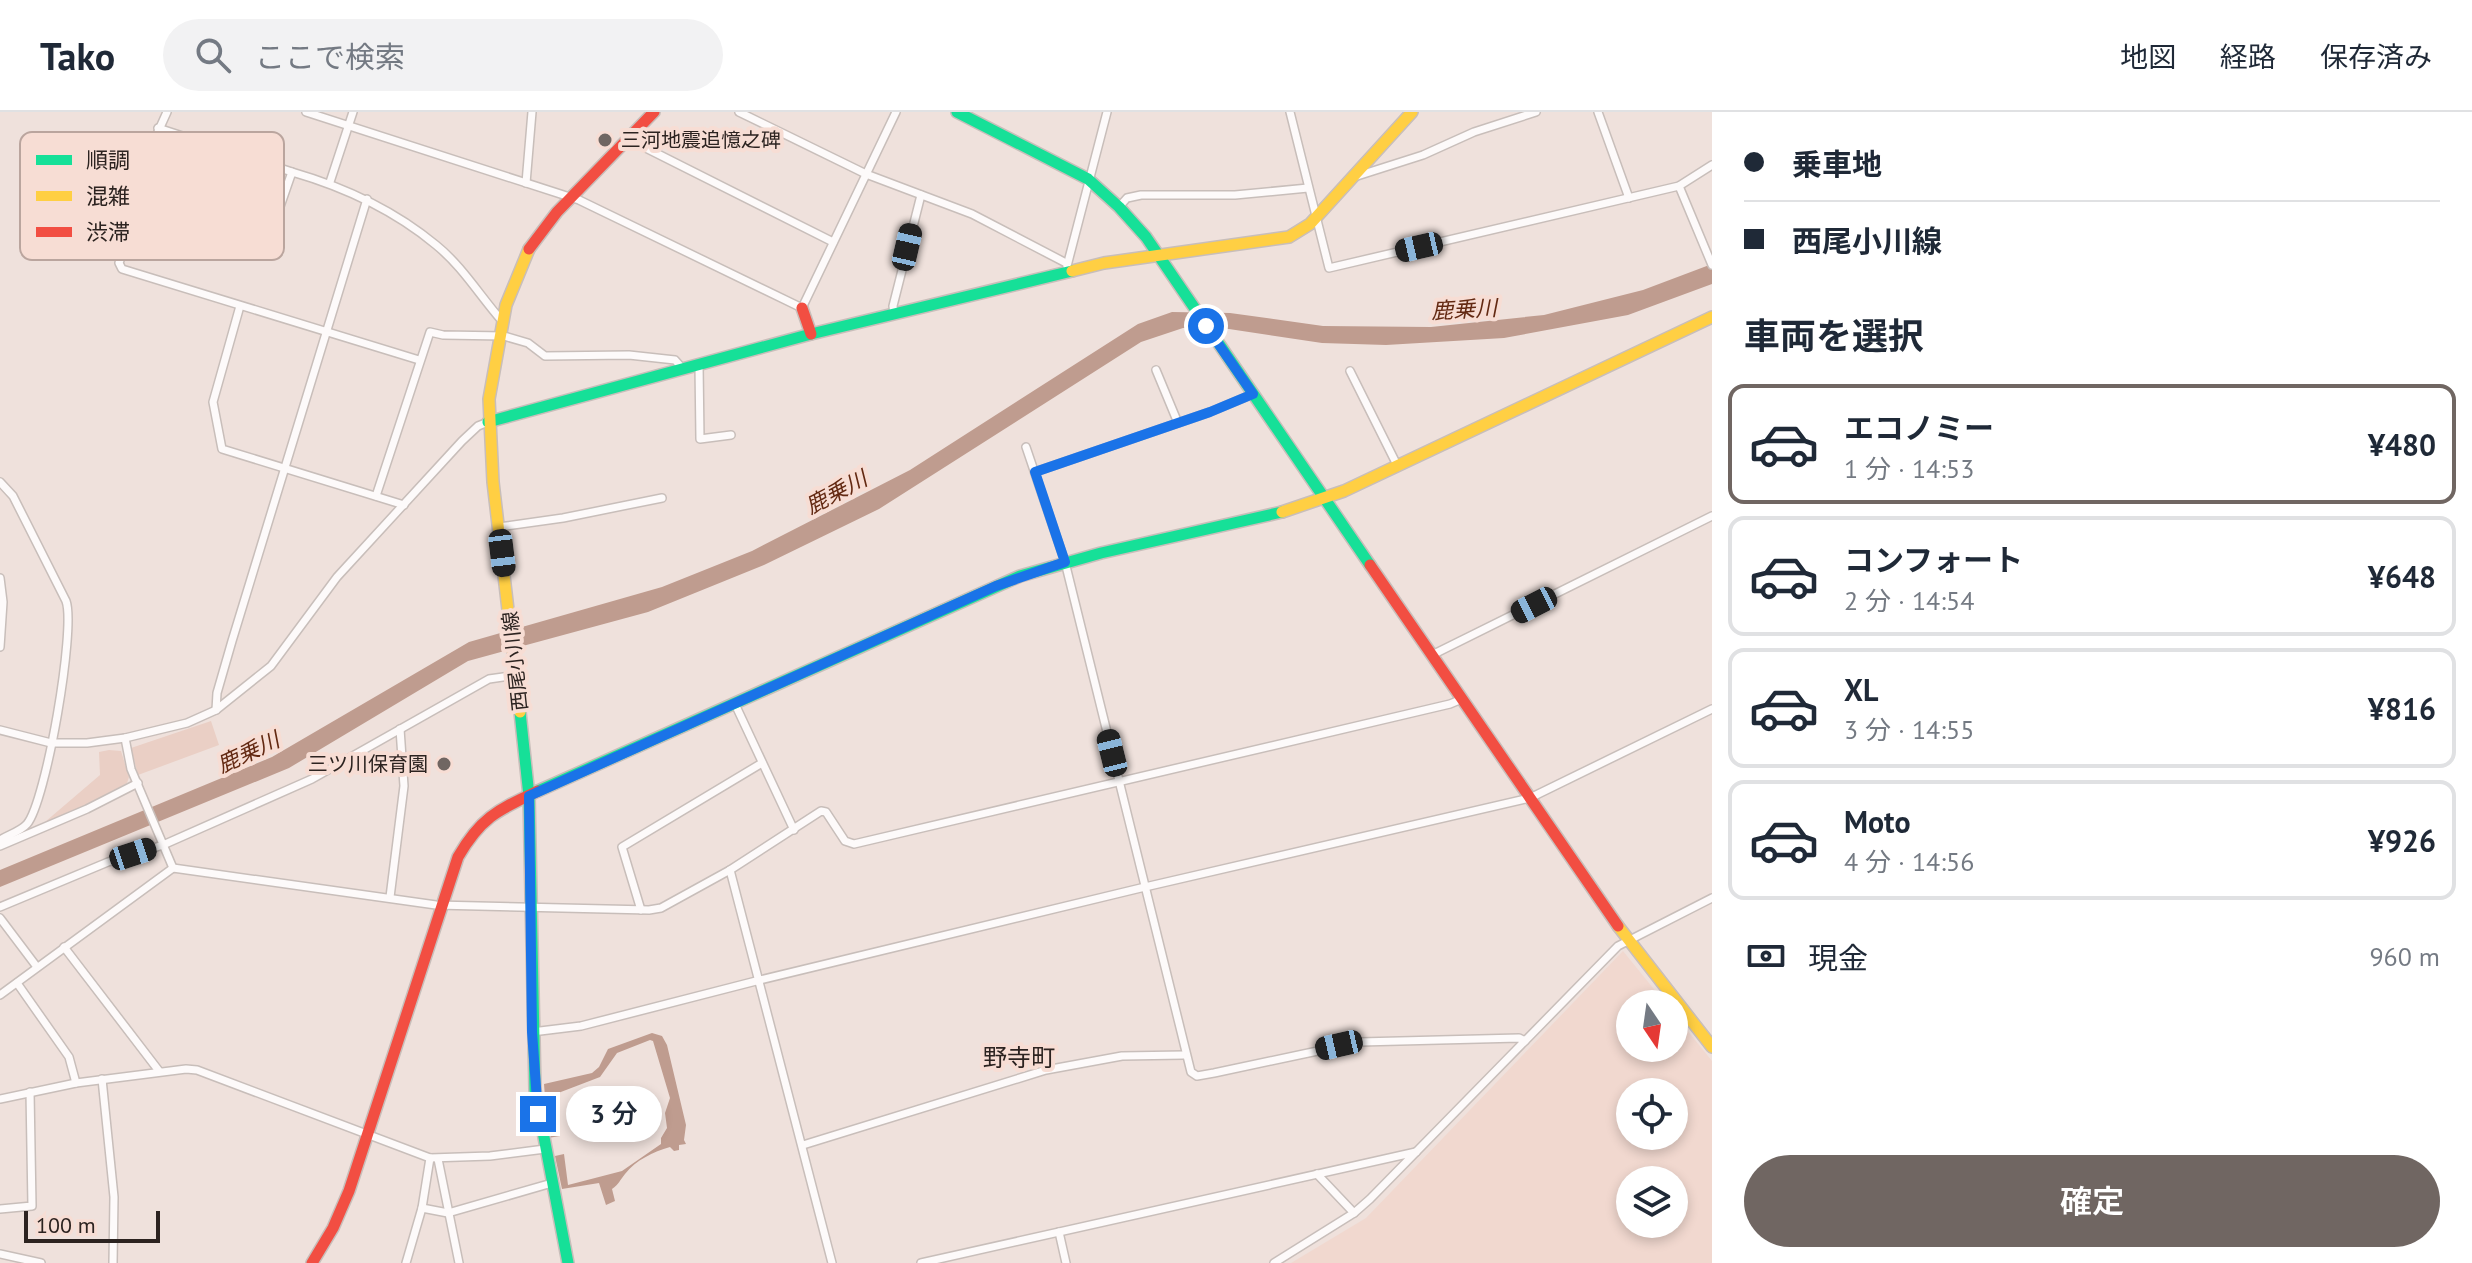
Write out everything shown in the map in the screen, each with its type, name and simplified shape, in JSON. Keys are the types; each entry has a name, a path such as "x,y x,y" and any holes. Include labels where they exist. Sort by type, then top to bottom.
{"street":[{"path":"157,132 167,112"},
{"path":"306,112 572,198 802,308"},
{"path":"330,182 353,112"},
{"path":"526,183 532,112"},
{"name":"西尾小川線","path":"568,1263 535,1090 529,796 488,422 490,387 502,321 527,252 545,227 654,112"},
{"path":"739,112 866,174 983,220 1067,267"},
{"path":"811,334 802,308 896,112"},
{"path":"957,112 1088,179 1119,207 1157,253 1627,940 1712,1047"},
{"path":"1067,267 1107,112"},
{"path":"1290,112 1329,268 1679,186 1712,165"},
{"path":"0,730 51,743 87,743 125,738 187,723 216,710 271,666 337,577 478,426 1067,267 1289,237 1315,218 1412,112"},
{"path":"1350,178 1423,155 1474,132 1536,112"},
{"path":"1598,112 1629,198"},
{"path":"158,128 170,132"},
{"path":"628,139 833,242"},
{"path":"284,169 330,182 367,199 436,244 502,321"},
{"path":"284,195 292,172"},
{"path":"1679,186 1712,265"},
{"path":"1119,207 1127,198 1141,195 1235,195 1308,188"},
{"path":"894,314 893,306 921,195"},
{"path":"216,710 217,693 232,641 367,199"},
{"path":"121,260 119,266 125,271 419,360"},
{"path":"240,306 213,402 220,445 225,451 404,505"},
{"path":"312,1263 344,1204 454,867 472,832 497,810 996,586 1065,562 1236,524 1325,499 1712,317"},
{"path":"376,496 430,332 443,335 499,335 528,343 545,356 629,355 675,360 683,369"},
{"path":"699,365 700,439 731,435"},
{"path":"1156,370 1178,423"},
{"path":"1350,371 1398,467"},
{"path":"1035,472 1253,394"},
{"path":"1026,447 1065,562 1184,1055 1191,1072 1197,1076 1360,1042 1519,1038 1525,1041"},
{"path":"0,482 16,500 69,609 59,703 41,789 28,822 0,840"},
{"path":"499,527 662,498"},
{"path":"1432,655 1712,516"},
{"path":"0,578 3,602 0,647"},
{"path":"0,907 312,779 489,679 517,672"},
{"path":"0,995 173,868 444,905 661,908 730,870 824,811 845,841 854,844 1462,699"},
{"path":"735,704 794,830"},
{"path":"532,1032 581,1026 1145,887 1530,798 1712,709"},
{"path":"390,897 404,786 400,729"},
{"path":"125,738 131,769 173,868"},
{"path":"641,910 622,847 762,763"},
{"path":"0,846 139,786"},
{"path":"730,870 832,1263"},
{"path":"1274,1263 1354,1213 1418,1152 1618,946 1712,898"},
{"path":"0,918 37,967"},
{"path":"64,947 159,1071"},
{"path":"17,983 69,1057 76,1083"},
{"path":"803,1145 1046,1070 1122,1056 1184,1055"},
{"path":"0,1099 102,1079 159,1071 197,1070 434,1159 545,1149"},
{"path":"102,1079 114,1197 113,1263"},
{"path":"0,1209 32,1206 30,1092"},
{"path":"921,1263 1418,1152"},
{"path":"406,1263 434,1159"},
{"path":"434,1159 459,1263"},
{"path":"1317,1174 1354,1213"},
{"path":"422,1208 448,1213 552,1183"},
{"path":"1059,1232 1066,1263"},
{"path":"0,1254 41,1263"}],"shaded area":[{"path":"1712,264 1712,284 1628,315 1504,338 1386,345 1322,343 1229,329 1183,328 1141,342 879,509 764,565 648,612 468,661 289,768 0,887 0,870 272,757 469,642 662,587 752,551 910,470 1138,324 1172,312 1230,313 1323,326 1431,327 1544,315 1643,290"},
{"path":"211,721 219,745 138,775 131,748"},
{"path":"121,751 129,777 127,783 88,806 46,824 100,775 99,752"},
{"path":"1623,951 1655,990 1616,990 1616,1062 1688,1062 1688,1031 1712,1061 1712,1263 1291,1263 1366,1218"},
{"path":"652,1033 662,1036 667,1045 686,1125 686,1144 679,1145 679,1150 674,1151 670,1147 657,1151 634,1165 612,1189 615,1201 606,1205 599,1183 562,1189 555,1156 564,1154 568,1185 622,1171 661,1144 667,1128 665,1113 670,1098 653,1041 650,1040 617,1053 600,1077 553,1095 560,1136 548,1138 544,1084 592,1073 599,1067 608,1049"}],"traffic: fast":[{"path":"957,112 1088,179 1119,207 1146,237 1370,565"},
{"path":"488,422 811,334 1072,271"},
{"path":"538,791 1020,576 1101,553 1282,512"},
{"path":"520,712 529,796 535,1090 568,1263"}],"traffic: slow":[{"path":"1072,271 1104,263 1289,237 1310,224 1412,112"},
{"path":"520,712 493,482 489,399 506,305 529,249"},
{"path":"1282,512 1344,491 1712,317"},
{"path":"1618,926 1712,1047"}],"traffic: jam":[{"path":"529,249 557,212 654,112"},
{"path":"802,308 811,334"},
{"path":"1370,565 1618,926"},
{"path":"312,1263 333,1228 349,1191 458,857 475,832 492,816 538,791"}],"place":[{"name":"三河地震追憶之碑","path":"605,140"},
{"name":"三ツ川保育園","path":"444,764"}],"district":[{"name":"野寺町","path":"1019,1057"}],"route":[{"path":"538,1114 532,1032 529,796 996,586 1065,562 1035,472 1210,412 1253,394 1206,326"}],"water label":[{"name":"鹿乗川","path":"1464,309"},
{"name":"鹿乗川","path":"836,492"},
{"name":"鹿乗川","path":"248,752"}]}
